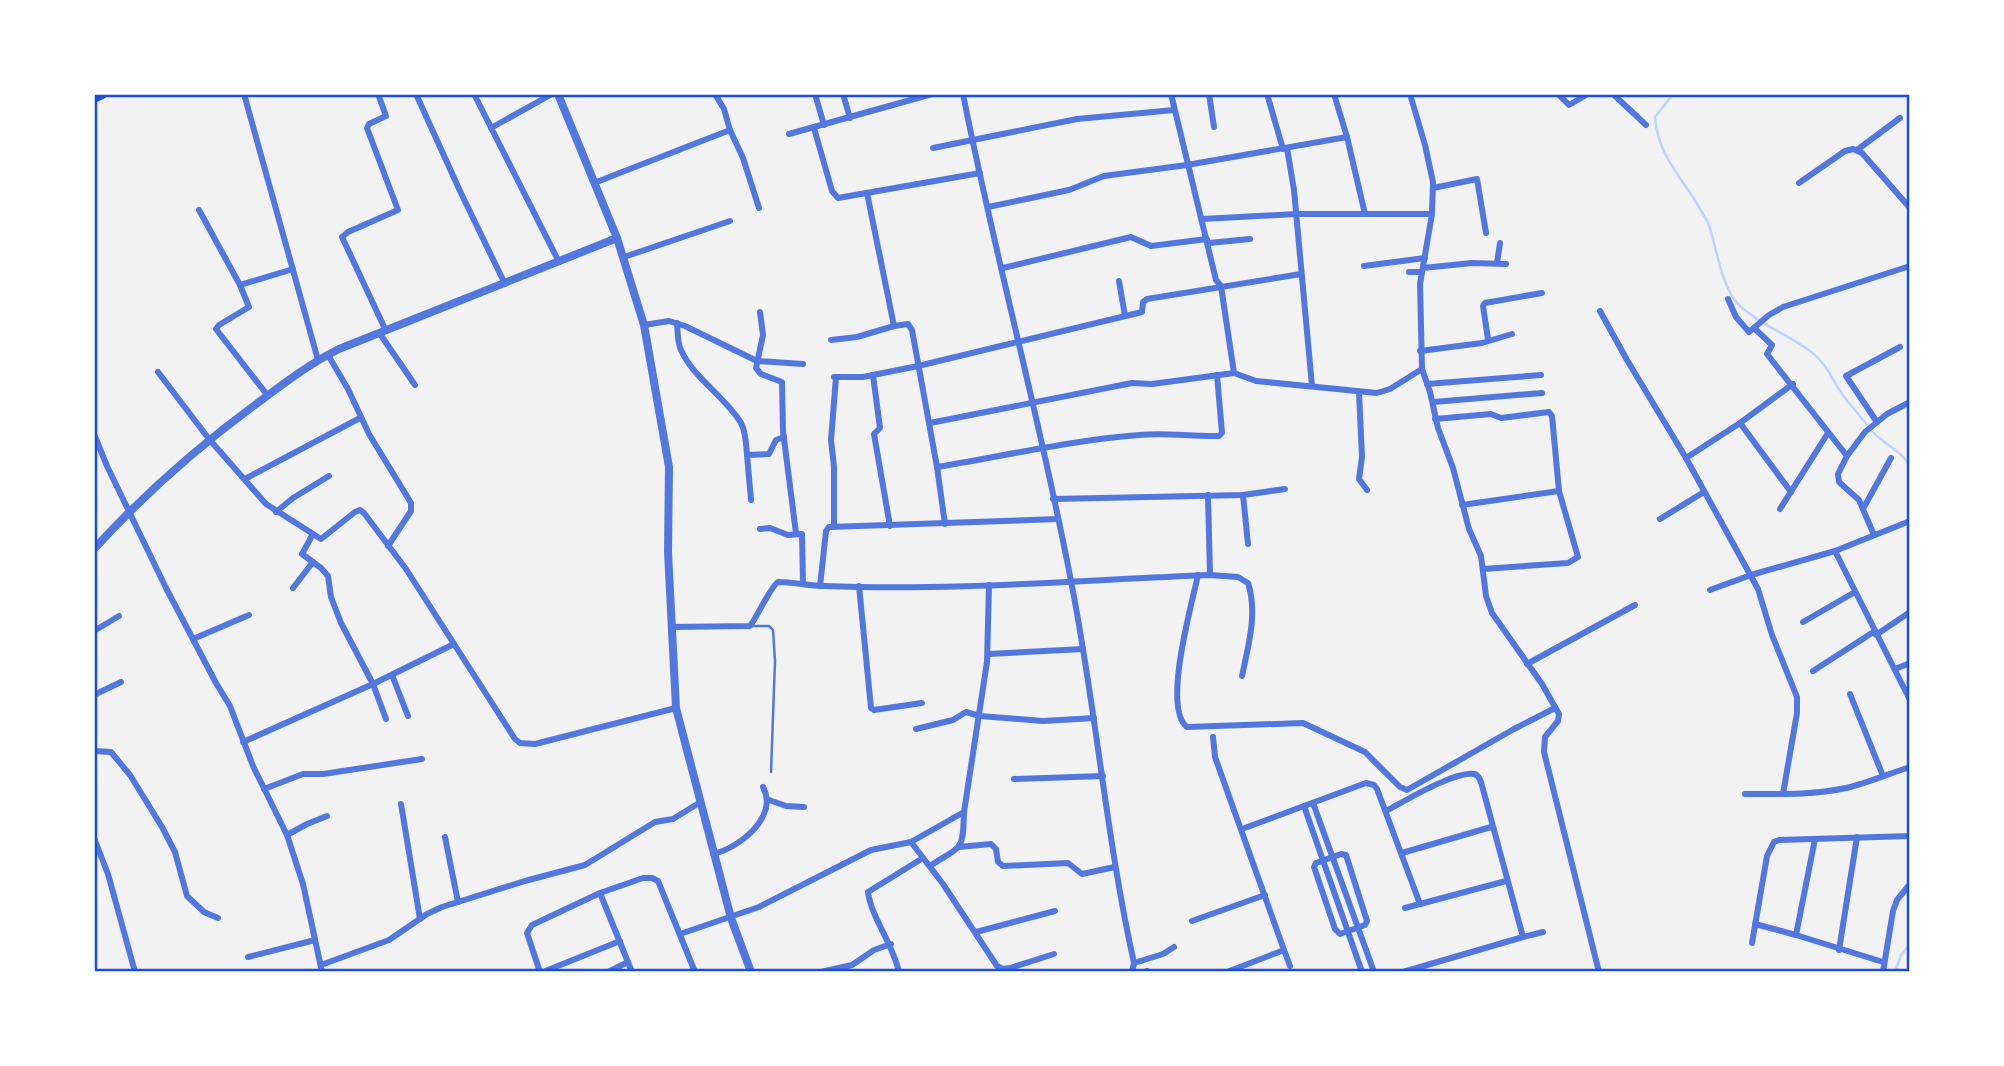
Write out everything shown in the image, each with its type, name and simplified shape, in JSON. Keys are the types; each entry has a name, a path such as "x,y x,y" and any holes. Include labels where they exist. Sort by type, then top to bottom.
{"highway":[{"path":"94,98 102,94"}],"street":[{"path":"244,94 318,360"},
{"path":"378,94 386,116 366,128 398,210 342,237 383,332 415,385"},
{"path":"416,94 505,284"},
{"path":"474,94 559,262"},
{"path":"491,128 552,94"},
{"path":"558,94 617,238 644,324 669,467 668,552 676,708 731,918 751,971"},
{"path":"715,94 724,109 743,158 759,208"},
{"path":"815,94 824,125"},
{"path":"843,94 850,118"},
{"path":"789,134 932,94"},
{"path":"963,94 1071,580 1115,867 1134,963 1132,971"},
{"path":"1171,94 1216,280 1221,286 1234,373"},
{"path":"1209,94 1214,127"},
{"path":"1267,94 1285,148 1294,190 1312,386"},
{"path":"1334,94 1365,214"},
{"path":"1410,94 1425,145 1433,188 1432,214 1419,304 1422,369 1462,505 1481,556 1486,596 1492,613 1542,684 1559,718 1545,737 1544,752 1599,971"},
{"path":"1558,94 1569,105 1588,94"},
{"path":"1613,94 1646,125"},
{"path":"933,148 1082,118 1174,110"},
{"path":"1798,183 1845,151 1857,150 1900,118"},
{"path":"814,128 836,197 980,173"},
{"path":"594,183 730,130"},
{"path":"988,207 1069,190 1104,176 1187,165 1347,137"},
{"path":"1857,150 1909,208"},
{"path":"1433,188 1477,179 1486,233"},
{"path":"867,193 894,327"},
{"path":"199,210 250,307 216,329 268,396"},
{"path":"1202,219 1296,214 1432,214"},
{"path":"624,257 730,222"},
{"path":"1003,268 1131,237 1151,246 1250,239"},
{"path":"94,550 129,512 209,439 318,360 617,238"},
{"path":"1497,263 1500,243"},
{"path":"1364,265 1425,258"},
{"path":"1409,272 1472,262 1506,264"},
{"path":"1753,329 1765,318 1792,303 1909,266"},
{"path":"240,285 293,269"},
{"path":"834,527 831,440 835,377 863,377 918,366 1142,312 1143,302 1147,299 1301,274"},
{"path":"1119,281 1125,316"},
{"path":"1488,339 1485,303 1542,293"},
{"path":"1728,299 1736,317 1773,345 1767,354 1847,456"},
{"path":"1600,311 1751,575 1797,697 1797,713 1783,794"},
{"path":"761,312 763,335 756,368 759,373 782,382 784,437 796,533"},
{"path":"644,324 663,321 677,323 757,361 803,364"},
{"path":"677,323 683,354 740,421 744,432 751,500"},
{"path":"831,340 857,337 908,324 910,326 930,423 945,524"},
{"path":"1420,351 1482,343 1488,339 1512,334"},
{"path":"1876,423 1846,376 1900,347"},
{"path":"328,355 348,389 360,418 411,503 411,511 388,546"},
{"path":"930,423 1132,383 1152,384 1234,373 1256,381 1359,392 1385,392 1422,369"},
{"path":"158,372 209,439 276,512 321,539 360,510 406,569 514,739 520,743 535,744 676,708"},
{"path":"873,375 880,428 874,434 890,526"},
{"path":"937,467 1140,435 1175,433 1219,436 1222,433 1217,375"},
{"path":"1427,384 1541,375"},
{"path":"1686,458 1741,423 1793,384"},
{"path":"1359,392 1362,457 1359,479 1367,490"},
{"path":"1433,402 1542,393"},
{"path":"1874,535 1859,500 1838,480 1838,474 1847,456 1865,432 1887,414 1909,402"},
{"path":"1435,419 1491,414 1501,418 1550,413 1554,428 1559,491 1578,554 1577,559 1568,563 1483,569"},
{"path":"245,479 360,418"},
{"path":"1741,423 1791,492"},
{"path":"94,433 129,512 230,706 264,789 288,835 303,884 321,968 389,940 435,910 526,881 585,866 655,822 673,819 699,803"},
{"path":"1780,509 1828,433"},
{"path":"747,455 769,454 776,440 784,437"},
{"path":"1863,509 1891,458"},
{"path":"276,512 329,476"},
{"path":"1053,499 1243,495 1285,488"},
{"path":"1462,505 1559,491"},
{"path":"1660,519 1704,492"},
{"path":"1208,495 1210,575"},
{"path":"1243,495 1248,544"},
{"path":"820,586 826,531 829,527 1058,519"},
{"path":"1710,590 1751,575 1835,551 1909,521"},
{"path":"760,529 770,528 788,535 802,533 803,583"},
{"path":"313,534 301,552 328,576 331,597 341,623 373,684 386,719"},
{"path":"1835,551 1909,700"},
{"path":"293,588 313,562"},
{"path":"1198,575 1177,681 1180,720 1187,727 1303,723 1365,752 1400,787 1408,790 1514,729 1555,709"},
{"path":"671,627 750,626 774,583 820,586 989,585 1210,575 1242,578 1249,588 1251,622 1242,676"},
{"path":"960,847 988,654 989,585"},
{"path":"859,586 871,708 874,710 922,704"},
{"path":"1803,622 1855,592"},
{"path":"1527,664 1635,605"},
{"path":"1813,671 1909,612"},
{"path":"193,639 249,615"},
{"path":"94,631 119,616"},
{"path":"243,742 373,684 454,644"},
{"path":"988,654 1083,649"},
{"path":"1895,669 1909,663"},
{"path":"392,674 408,716"},
{"path":"94,695 121,682"},
{"path":"1850,694 1883,776"},
{"path":"916,729 954,719 962,712 1043,721 1094,718"},
{"path":"1213,737 1215,757 1290,966"},
{"path":"94,751 111,752 130,775 175,852 187,895 204,912 218,918"},
{"path":"264,789 303,774 323,774 422,759"},
{"path":"1745,794 1783,794 1844,788 1909,767"},
{"path":"1387,811 1437,784 1474,774 1480,780 1523,937"},
{"path":"1014,779 1103,776"},
{"path":"1242,829 1366,783 1371,784 1377,789 1387,811 1420,904"},
{"path":"713,854 724,851 754,829 767,809 769,800 763,787"},
{"path":"769,800 786,806 804,807"},
{"path":"1313,803 1374,971"},
{"path":"401,804 420,919"},
{"path":"1304,806 1362,971"},
{"path":"680,934 731,918 787,894 871,850 911,842 964,812"},
{"path":"288,835 327,816"},
{"path":"1402,853 1491,827"},
{"path":"445,836 458,902"},
{"path":"1752,943 1770,846 1779,840 1909,836"},
{"path":"1839,950 1857,837"},
{"path":"94,838 108,874 135,971"},
{"path":"1796,935 1815,839"},
{"path":"911,842 999,968 1010,968 1054,954"},
{"path":"930,866 960,847 991,844 996,849 998,862 1003,866 1068,863 1082,874 1115,867"},
{"path":"1346,855 1367,921 1365,925 1339,933 1335,929 1315,870 1315,863 1324,859 1346,855"},
{"path":"899,971 891,944 868,892 923,858"},
{"path":"620,941 542,971 527,930 541,919 600,893 643,878 652,878 658,881 695,971"},
{"path":"1405,908 1506,881"},
{"path":"1883,971 1895,904 1909,884"},
{"path":"600,893 632,971"},
{"path":"1192,920 1265,895"},
{"path":"1338,901 1348,898"},
{"path":"976,932 1055,911"},
{"path":"1755,924 1883,962"},
{"path":"1403,971 1543,932"},
{"path":"248,957 315,940"},
{"path":"821,971 856,963 874,950 891,944"},
{"path":"1134,963 1164,954 1174,947"},
{"path":"1227,971 1284,950"},
{"path":"608,971 628,962"},
{"path":"1024,963 1028,971"}],"lane":[{"path":"750,626 768,626 773,630 775,661 771,772"}],"waterway":[{"path":"1673,94 1655,117 1660,141 1670,162 1708,222 1724,278 1733,298 1757,319 1815,355 1872,431 1898,452 1910,468"},
{"path":"1895,972 1901,955 1910,944"}]}
